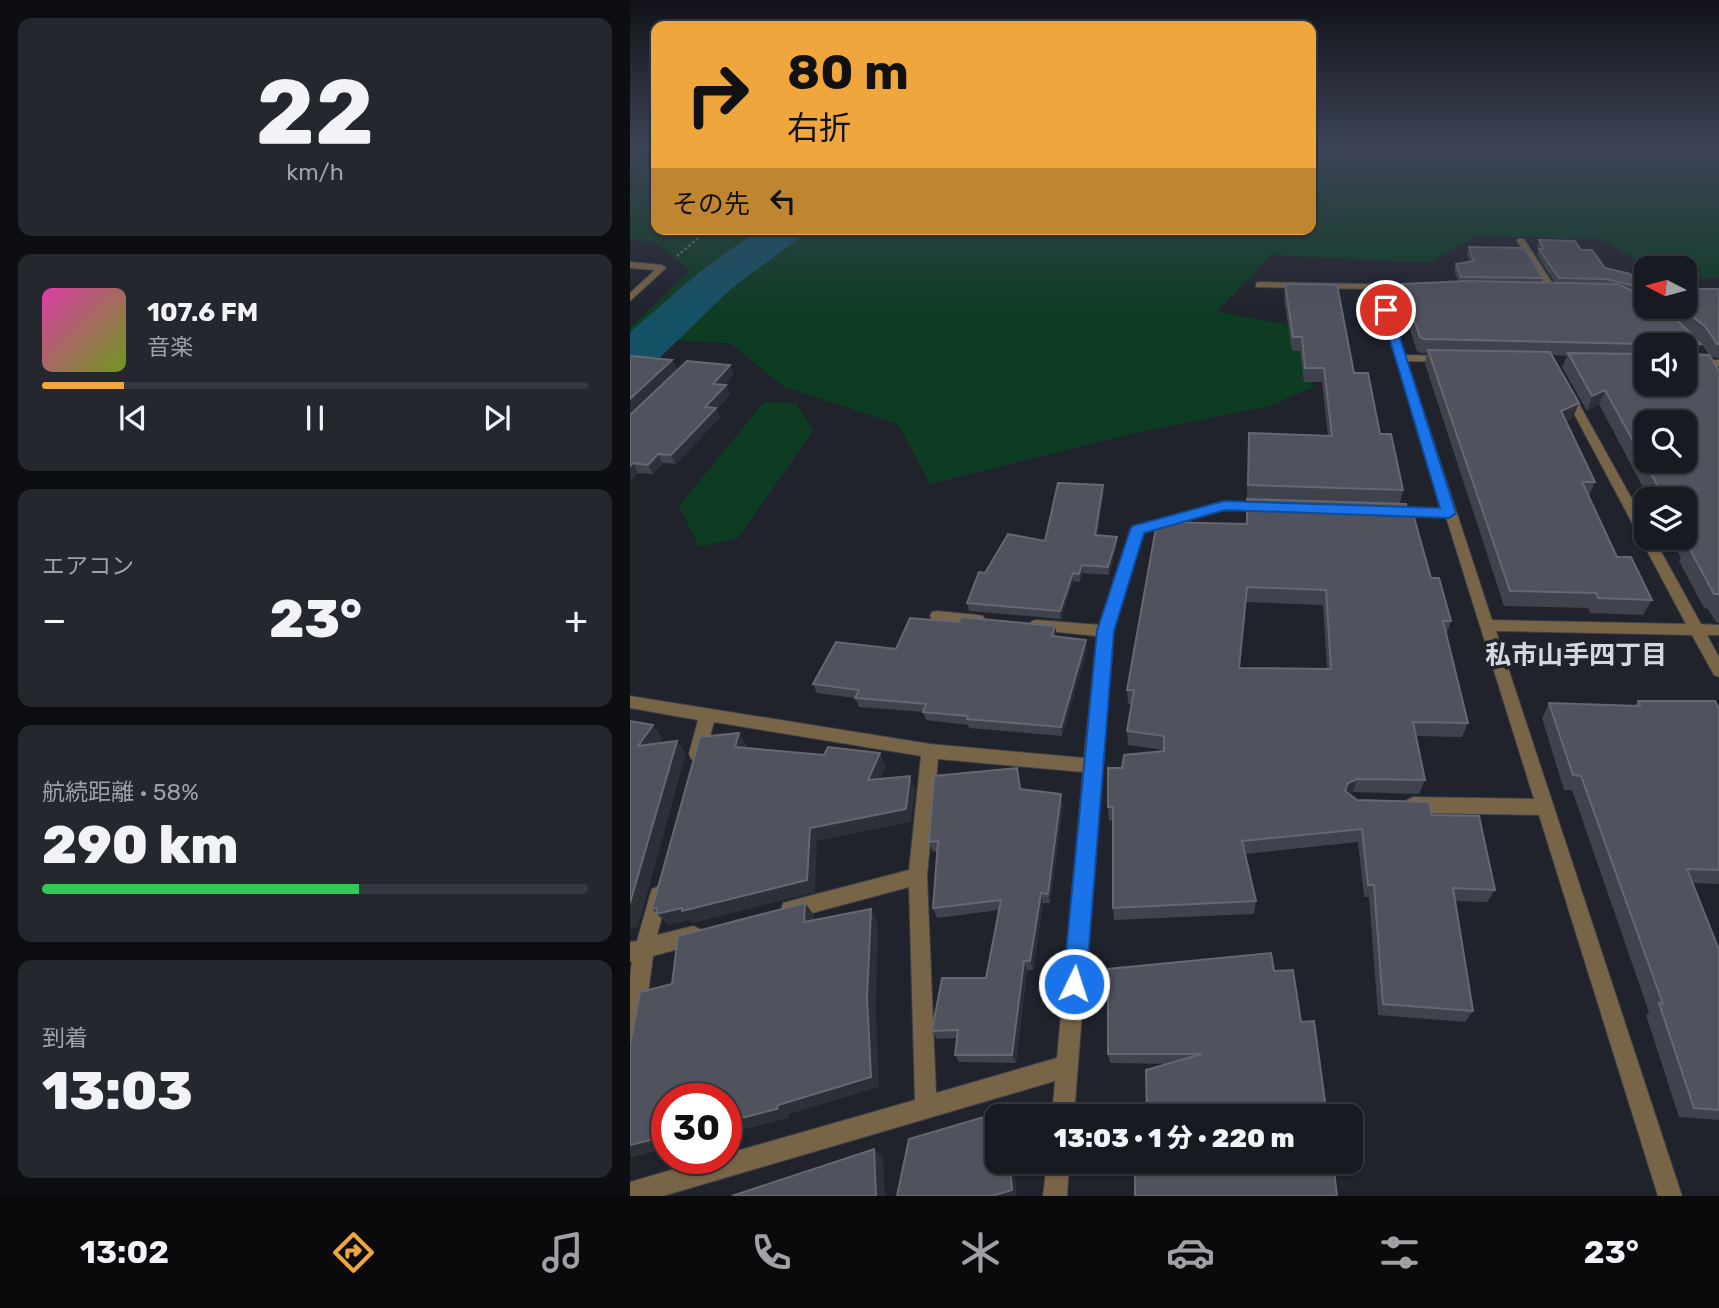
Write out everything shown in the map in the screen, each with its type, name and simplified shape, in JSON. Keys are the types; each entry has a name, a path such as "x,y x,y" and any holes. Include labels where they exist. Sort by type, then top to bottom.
{"street":[{"path":"1521,241 1550,289"},
{"path":"630,265 662,268"},
{"path":"630,298 662,268"},
{"path":"1259,285 1431,287"},
{"path":"1378,286 1670,1196"},
{"path":"1537,288 1563,289"},
{"path":"1401,358 1456,359"},
{"path":"1701,358 1711,373"},
{"path":"1697,359 1719,363"},
{"path":"1564,385 1719,671"},
{"path":"1064,1104 1105,631 1138,530 1224,506 1277,508"},
{"path":"1383,511 1449,513"},
{"path":"937,616 989,621"},
{"path":"1028,624 1105,631"},
{"path":"1486,625 1719,630"},
{"path":"630,702 929,751 1092,766"},
{"path":"694,766 708,714"},
{"path":"926,1108 918,876 929,751"},
{"path":"1394,804 1545,807"},
{"path":"630,1046 637,950 666,871"},
{"path":"775,914 918,876"},
{"path":"637,950 710,931"},
{"path":"630,1194 1068,1066"},
{"path":"1055,1196 1057,1174"}],"path":[{"path":"662,268 702,235"}],"green space":[{"path":"630,203 651,203 651,235 1316,235 1316,203 1719,203 1719,278 1698,279 1698,256 1634,256 1634,259 1602,239 1476,236 1430,263 1271,255 1217,312 1297,326 1314,387 1269,406 1131,434 930,484 898,424 784,387 730,343 630,338 630,328 690,270 652,241 630,240"},
{"path":"764,402 796,403 813,431 738,538 699,547 679,506"}],"building":[{"path":"1539,240 1575,241 1581,250 1592,250 1605,268 1630,274 1634,286 1606,279 1559,278 1539,249 1544,249"},
{"path":"1469,247 1524,248 1543,278 1461,277 1456,264 1474,261"},
{"path":"1467,281 1618,284 1634,292 1634,319 1676,319 1690,333 1634,333 1634,344 1420,337 1402,284"},
{"path":"1285,284 1337,285 1354,373 1368,373 1380,434 1391,434 1403,490 1248,485 1249,433 1332,436 1324,368 1305,368 1302,337 1293,337"},
{"path":"1698,289 1719,289 1719,344 1705,326 1696,319 1698,318"},
{"path":"1428,350 1550,352 1579,403 1561,411 1595,482 1582,482 1617,557 1631,557 1652,600 1598,598 1596,593 1510,591"},
{"path":"1568,353 1634,354 1634,396 1697,396 1697,354 1709,355 1719,371 1719,595 1714,594 1690,550 1697,550 1697,487 1658,487 1651,473 1697,473 1697,410 1634,410 1634,443 1605,390 1592,396"},
{"path":"630,357 672,360 630,399"},
{"path":"687,361 730,365 713,384 726,385 705,407 716,408 671,455 658,454 648,465 633,463 630,466 630,415"},
{"path":"1058,483 1103,485 1095,535 1117,537 1108,567 1082,565 1079,574 1073,573 1060,611 967,603 979,572 985,573 1008,534 1045,541"},
{"path":"1247,499 1406,504 1407,510 1412,510 1431,578 1439,578 1451,621 1443,621 1468,723 1413,722 1425,780 1357,779 1348,783 1345,791 1357,800 1429,802 1432,815 1479,816 1495,890 1453,888 1473,1011 1383,1004 1374,885 1368,885 1362,829 1242,841 1256,901 1113,908 1113,807 1108,807 1108,768 1122,768 1124,755 1164,751 1164,736 1127,731 1134,690 1127,690 1155,533 1160,522 1247,524","holes":["1247,587 1326,590 1331,669 1239,668"]},
{"path":"961,617 1055,626 1052,636 1086,640 1061,727 967,719 968,716 923,712 926,704 855,698 859,690 813,684 836,642 896,649 910,618 959,622"},
{"path":"1638,701 1715,701 1719,709 1719,870 1687,869 1719,950 1719,1110 1694,1108 1659,1003 1663,1004 1581,776 1573,775 1549,703 1640,706"},
{"path":"630,721 653,725 638,746 677,741 630,903"},
{"path":"739,733 735,747 824,755 828,747 880,753 868,780 910,776 906,809 810,828 807,880 682,911 682,908 656,914 657,908 652,909 700,737"},
{"path":"1017,768 1020,789 1061,794 1048,894 1041,893 1030,961 1024,961 1012,1055 955,1055 958,1030 932,1031 942,978 986,978 1001,900 933,908 938,841 929,842 934,776"},
{"path":"805,903 804,922 871,909 867,998 871,1077 742,1118 742,1083 651,1083 651,1140 630,1145 630,1045 640,992 672,984 678,936"},
{"path":"1271,953 1274,971 1293,970 1301,1022 1314,1021 1325,1104 1147,1104 1146,1070 1202,1054 1108,1054 1108,969"},
{"path":"985,1117 985,1174 1010,1174 1012,1190 992,1196 897,1196 909,1139"},
{"path":"874,1149 876,1196 732,1196"},
{"path":"1135,1174 1334,1174 1337,1196 1135,1196"}],"waterway":[{"path":"630,358 717,279 779,235"}],"district":[{"name":"私市山手四丁目","path":"1576,655"}],"route":[{"path":"1074,984 1105,631 1138,530 1224,506 1449,513 1386,310"}]}
